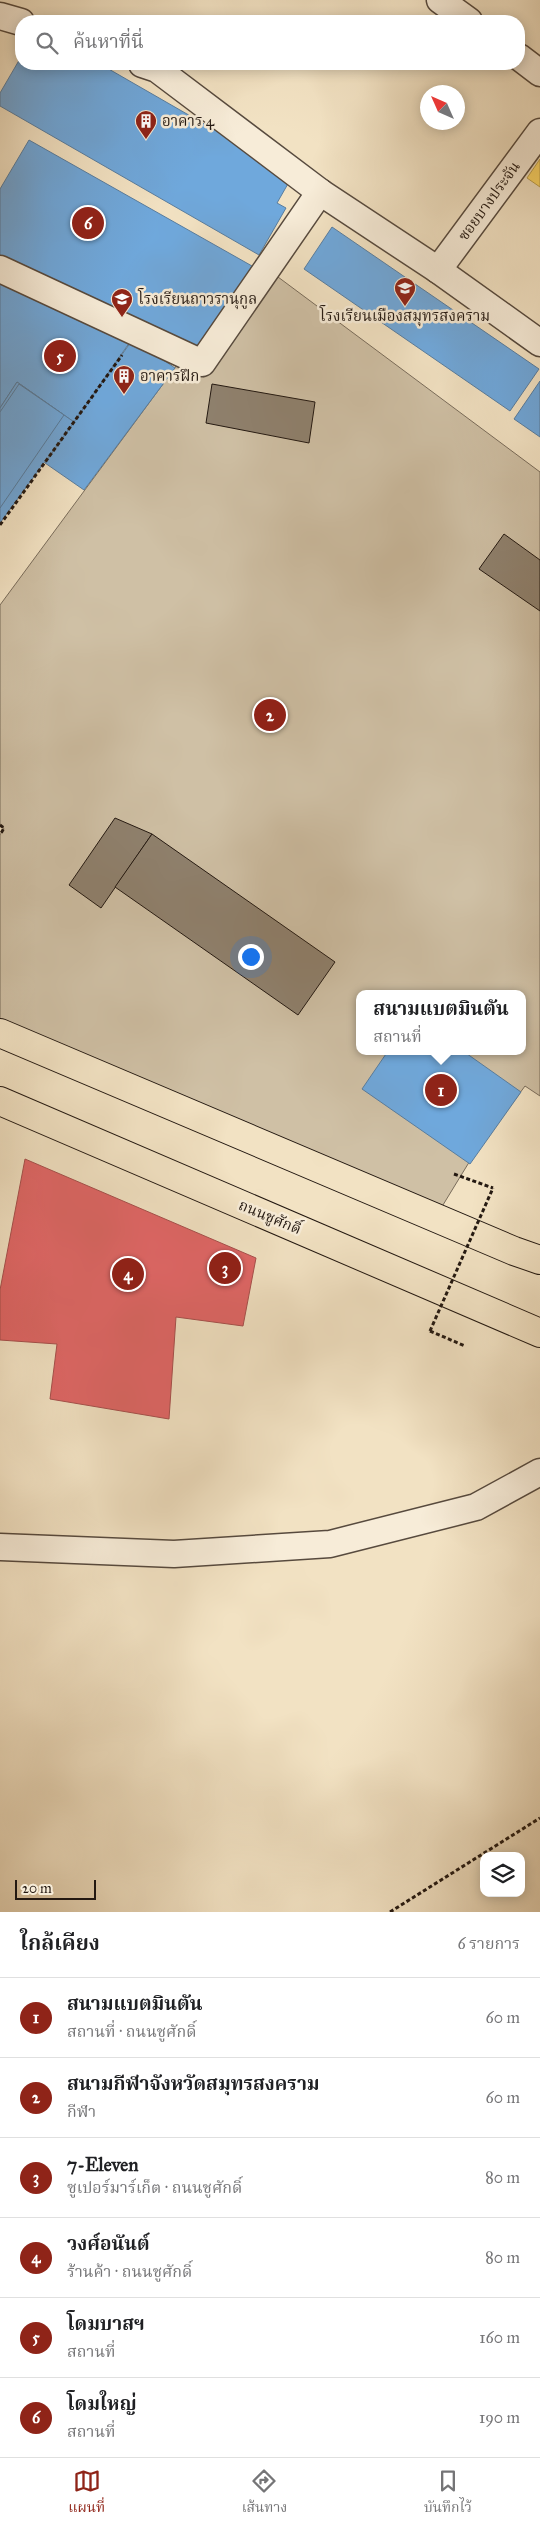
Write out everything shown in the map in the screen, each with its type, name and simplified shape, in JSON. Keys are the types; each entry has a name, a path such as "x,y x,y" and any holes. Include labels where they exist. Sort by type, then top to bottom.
{"main road":[{"path":"0,1033 505,1248 540,1260"},
{"name":"ถนนชูศักดิ์","path":"0,1101 540,1333"}],"street":[{"path":"440,0 461,15"},
{"path":"0,16 15,20"},
{"path":"525,61 540,72"},
{"path":"158,70 320,192 438,270 540,343"},
{"name":"ซอยบางประจัน","path":"438,270 540,132"},
{"path":"0,269 202,363 320,192"},
{"path":"0,1547 174,1554 330,1544 476,1507 540,1472"}],"path":[{"path":"0,525 138,333"},
{"path":"0,825 4,828 0,835"},
{"path":"454,1174 493,1188 430,1331 465,1346"},
{"path":"390,1912 540,1818"}],"shaded area":[{"path":"274,274 540,472 540,1096 525,1086 468,1164 435,1218 0,1033 0,835 4,828 0,825 0,605 180,361 204,377"}],"building: ที่อยู่อาศัย":[{"path":"540,159 540,187 527,178"}],"building: ร้านค้า":[{"path":"25,1159 256,1258 243,1326 176,1317 169,1419 50,1399 57,1344 0,1340 0,1290"}],"building: โรงเรียน":[{"name":"อาคาร 4","path":"15,67 15,70 110,70 293,175 277,203 286,208 259,255 0,106 0,93"},
{"path":"29,140 252,266 198,361 0,256 0,189"},
{"path":"332,227 539,369 510,411 304,269"},
{"path":"0,268 139,329 74,422 17,382 0,408"},
{"name":"อาคารฝึก","path":"133,339 175,368 84,490 45,463"},
{"path":"540,381 540,437 514,419"},
{"path":"17,382 74,422 0,523 0,408"},
{"path":"19,384 64,415 0,508 0,412"},
{"path":"385,1055 469,1055 521,1092 470,1164 362,1089"}],"building: อื่นๆ":[{"path":"212,384 315,402 309,443 206,423"},
{"path":"504,534 540,560 540,611 479,569"},
{"path":"115,818 152,834 101,908 69,885"},
{"path":"152,834 335,962 298,1015 115,887"}],"place":[{"name":"อาคาร 4","path":"146,140"},
{"name":"โดมใหญ่","path":"88,223"},
{"name":"โรงเรียนเมืองสมุทรสงคราม","path":"405,307"},
{"name":"โรงเรียนถาวรานุกูล","path":"122,318"},
{"name":"โดมบาสฯ","path":"60,356"},
{"name":"อาคารฝึก","path":"124,395"},
{"name":"สนามกีฬาจังหวัดสมุทรสงคราม","path":"270,715"},
{"name":"สนามแบตมินตัน","path":"441,1090"},
{"name":"7-Eleven","path":"225,1268"},
{"name":"วงศ์อนันต์","path":"128,1274"}]}
